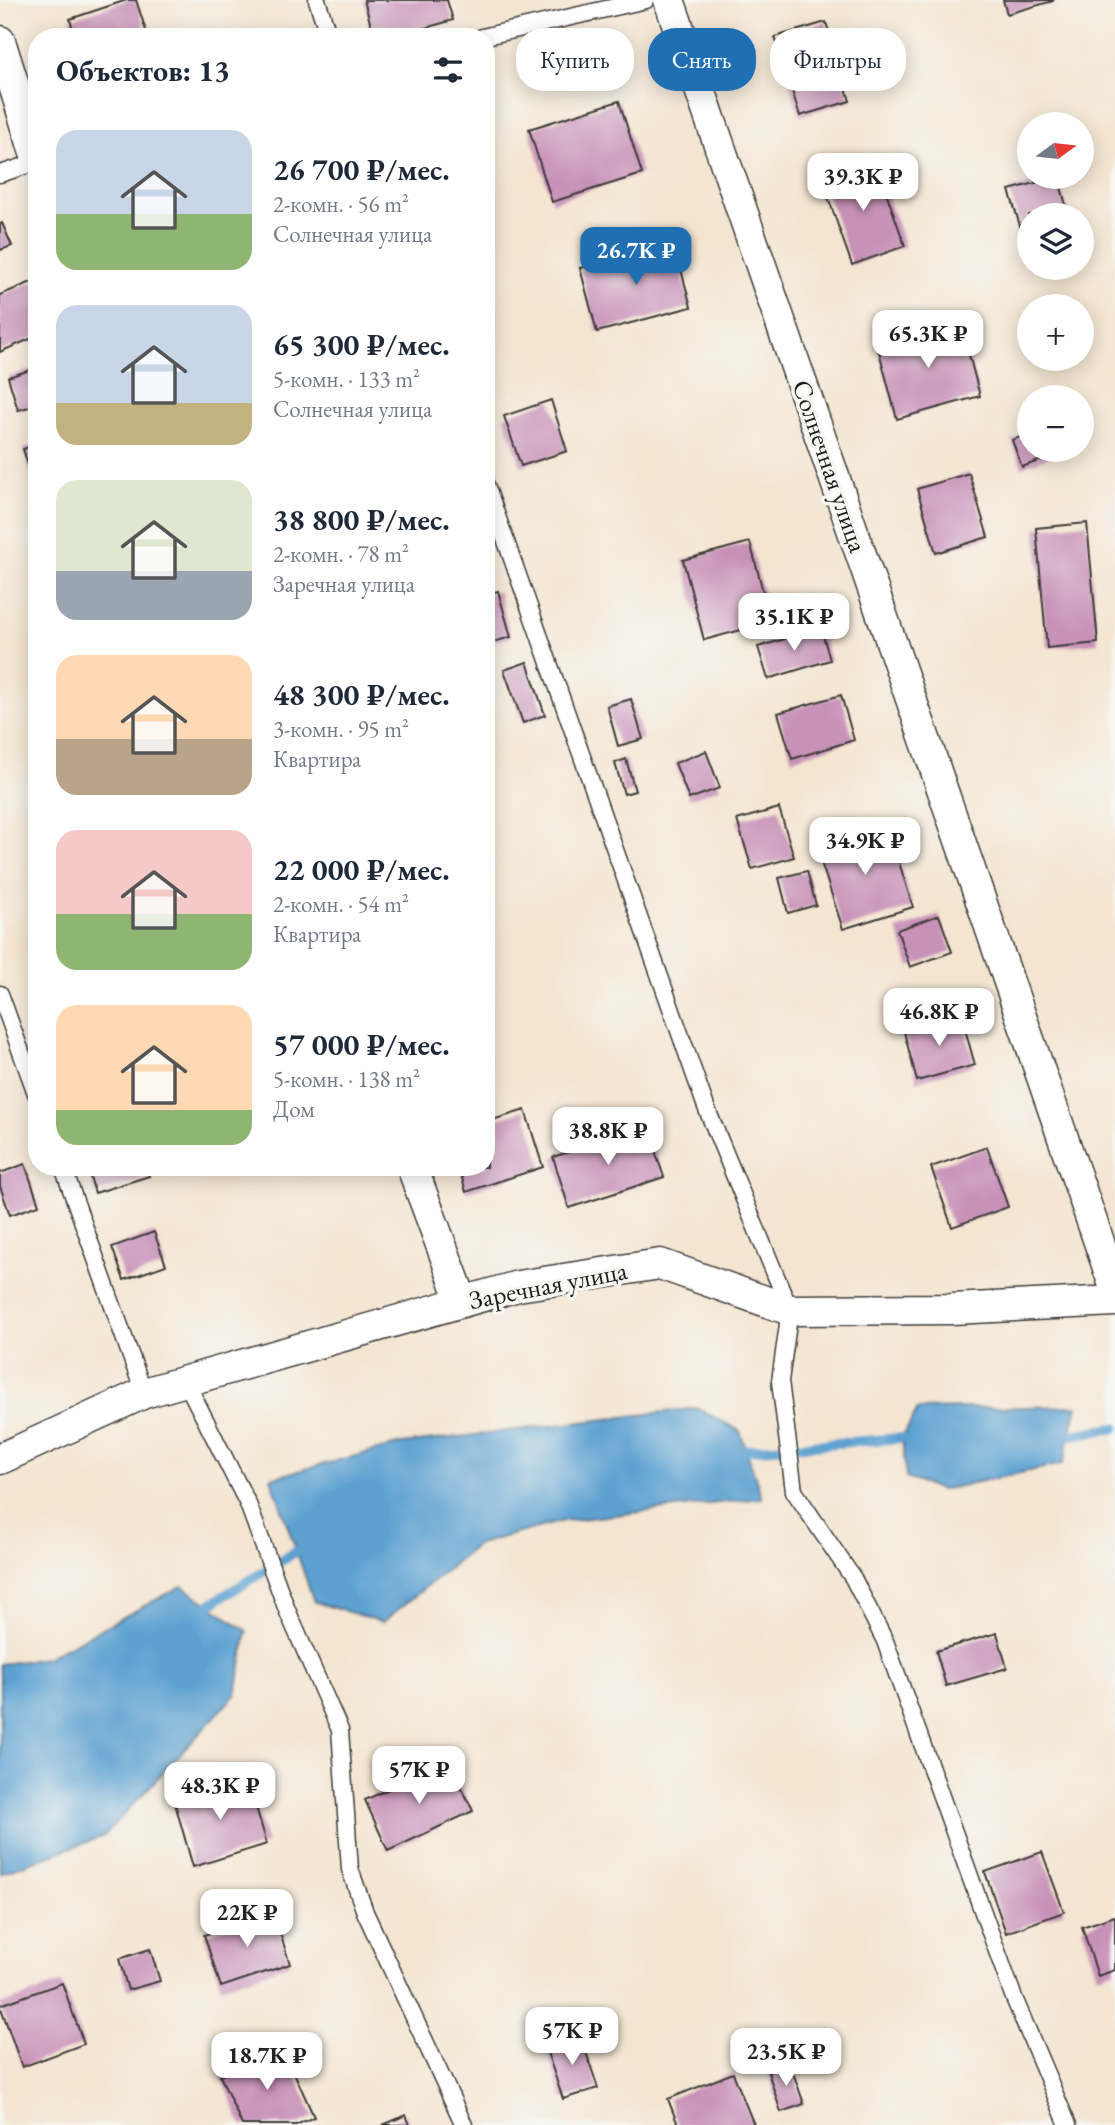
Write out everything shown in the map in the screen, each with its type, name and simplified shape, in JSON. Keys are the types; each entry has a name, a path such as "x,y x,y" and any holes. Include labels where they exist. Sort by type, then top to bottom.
{"street":[{"name":"Солнечная улица","path":"669,0 1115,1288"},
{"path":"0,41 28,131"},
{"path":"415,1176 462,1301"},
{"name":"Заречная улица","path":"0,1460 144,1393 518,1286 660,1264 790,1310 952,1309 1115,1301"}],"lane":[{"path":"317,0 326,28"},
{"path":"495,34 646,0"},
{"path":"0,174 28,163"},
{"path":"495,510 706,1107 790,1310 779,1381 794,1490 853,1578 885,1641 1014,1998 1068,2125"},
{"path":"0,995 28,1071"},
{"path":"65,1176 144,1393"},
{"path":"186,1382 248,1504 287,1610 340,1730 350,1869 365,1912 464,2125"}],"water":[{"path":"1077,1406 1063,1464 941,1490 906,1478 902,1438 918,1409"},
{"path":"697,1408 740,1431 762,1498 563,1521 478,1544 383,1622 314,1602 271,1478 401,1444"},
{"path":"182,1586 247,1631 236,1694 104,1836 0,1873 0,1664 46,1658"}],"building":[{"path":"127,0 136,0 145,28 72,28 70,19"},
{"path":"364,0 447,0 453,20 425,28 372,28"},
{"path":"1003,0 1053,0 1053,1 1007,14"},
{"path":"826,22 828,28 806,28"},
{"path":"792,91 847,91 850,101 800,116"},
{"path":"619,101 642,174 552,202 529,129"},
{"path":"875,161 905,246 852,265 822,180"},
{"path":"1061,189 1066,203 1017,203 1017,216 1009,190"},
{"path":"2,223 12,246 0,250 0,224"},
{"path":"674,243 691,307 597,332 580,268"},
{"path":"28,283 28,340 0,352 0,295"},
{"path":"960,321 980,396 897,419 877,344"},
{"path":"28,371 28,407 18,410 8,377"},
{"path":"551,400 567,451 521,466 504,416"},
{"path":"1017,438 1017,454 1012,440"},
{"path":"28,447 28,465 23,449"},
{"path":"1020,462 1036,462 1022,467"},
{"path":"969,473 988,537 936,553 917,489"},
{"path":"1087,523 1098,643 1047,648 1036,528"},
{"path":"750,542 771,622 704,640 683,560"},
{"path":"498,591 511,637 495,641 495,592"},
{"path":"821,628 830,660 768,679 758,647"},
{"path":"527,662 545,715 523,723 504,670"},
{"path":"841,695 854,740 792,759 778,713"},
{"path":"631,699 643,739 618,746 607,706"},
{"path":"706,751 720,788 689,799 675,763"},
{"path":"626,759 635,791 624,794 615,763"},
{"path":"779,808 794,857 752,869 737,820"},
{"path":"887,824 913,907 843,929 816,847"},
{"path":"807,871 816,905 788,913 779,878"},
{"path":"939,915 952,952 910,967 897,930"},
{"path":"961,1015 975,1065 917,1081 904,1032"},
{"path":"525,1110 543,1167 466,1192 462,1176 495,1176 495,1119"},
{"path":"647,1127 664,1177 569,1208 553,1157"},
{"path":"987,1147 1008,1207 952,1227 931,1167"},
{"path":"25,1164 39,1205 10,1215 0,1186 0,1173"},
{"path":"90,1176 149,1176 95,1193"},
{"path":"154,1232 166,1265 124,1280 112,1247"},
{"path":"997,1633 1007,1668 946,1686 936,1651"},
{"path":"449,1761 473,1811 388,1851 365,1800"},
{"path":"247,1777 267,1844 193,1867 174,1800"},
{"path":"1042,1852 1064,1912 1006,1933 985,1872"},
{"path":"273,1911 290,1964 221,1987 204,1935"},
{"path":"1115,1916 1115,1970 1098,1976 1082,1927"},
{"path":"150,1949 160,1981 128,1990 119,1959"},
{"path":"62,1983 84,2044 22,2067 0,2005"},
{"path":"580,2034 598,2088 563,2099 545,2046"},
{"path":"283,2048 314,2117 296,2125 242,2125 220,2076"},
{"path":"790,2064 804,2104 781,2112 768,2072"},
{"path":"733,2073 754,2125 678,2125 668,2099"},
{"path":"406,2115 410,2125 383,2125"}],"waterway":[{"path":"1070,1435 1115,1428"},
{"path":"746,1450 902,1438"},
{"path":"209,1605 297,1551"}]}
